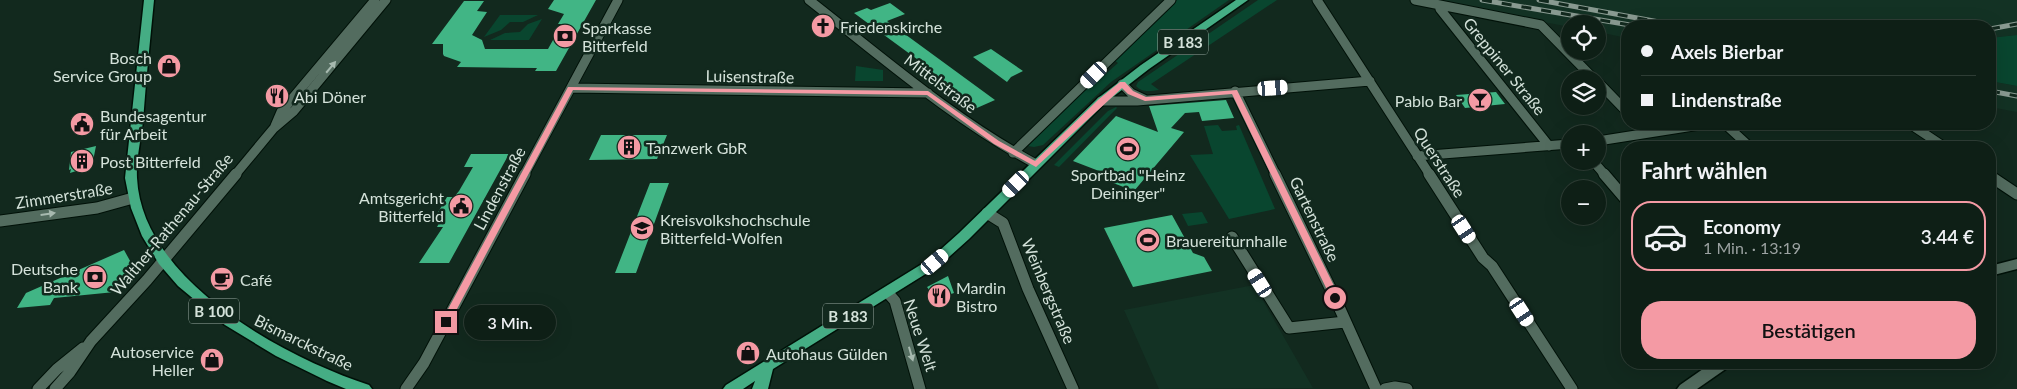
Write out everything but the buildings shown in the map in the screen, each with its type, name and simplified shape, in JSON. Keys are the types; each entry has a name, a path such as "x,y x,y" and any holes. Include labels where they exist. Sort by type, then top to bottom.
{"main road":[{"name":"Bismarckstraße","path":"149,0 132,178 133,198 144,226 163,260 185,287 227,321 306,366 364,389"},
{"name":"B 183","path":"731,389 935,262 1101,101 1122,84 1243,0"},
{"path":"760,389 767,366"}],"street":[{"name":"Walther-Rathenau-Straße","path":"274,128 281,112 376,0"},
{"name":"Walther-Rathenau-Straße","path":"55,389 70,372 91,341 163,260 274,128 294,111 386,0"},
{"name":"Lindenstraße","path":"406,389 423,364 618,0"},
{"name":"Mittelstraße","path":"810,0 928,93 1014,153 1036,164"},
{"path":"1014,153 1171,0"},
{"name":"Querstraße","path":"1317,0 1416,156 1483,258 1492,266 1572,389"},
{"path":"1415,0 1534,22 1546,29 1585,70"},
{"name":"Greppiner Straße","path":"1439,4 1440,9 1549,146"},
{"path":"1101,101 1123,102 1370,81"},
{"path":"1122,84 1131,93 1145,99"},
{"name":"Luisenstraße","path":"571,88 928,93"},
{"path":"1606,90 1621,106"},
{"name":"Gartenstraße","path":"1235,91 1376,389"},
{"path":"1645,130 1648,133"},
{"path":"1606,140 1667,130"},
{"path":"1732,130 1743,141"},
{"path":"1919,130 1936,141"},
{"path":"1416,156 1561,145"},
{"path":"1601,170 1621,194"},
{"path":"1996,180 2017,194"},
{"name":"Zimmerstraße","path":"0,221 97,208 133,198"},
{"name":"Weinbergstraße","path":"987,213 995,216 1003,223 1028,289 1073,389"},
{"path":"1232,238 1289,328 1345,322"},
{"path":"1996,269 2017,264"},
{"name":"Neue Welt","path":"888,293 895,301 920,389"},
{"name":"Walther-Rathenau-Straße","path":"38,389 57,369 91,341"},
{"path":"1685,389 1715,369"},
{"path":"1385,389 1395,387 1407,389"}],"shaded area":[{"path":"1177,0 1229,0 1111,82 1043,145 1028,146 1094,81 1101,78 1118,63 1114,60"},
{"path":"1258,0 1277,0 1151,84 1159,90 1144,91 1136,86 1138,82"},
{"path":"1429,0 2017,0 2017,35 1996,37 1996,20 1621,20 1621,37 1606,34 1606,15 1561,15 1561,25"},
{"path":"500,15 538,15 523,22 510,22 501,30 484,37"},
{"path":"542,19 529,40 490,40 505,33 520,32 528,24"},
{"path":"2017,35 2017,86 1996,82 1996,37"},
{"path":"856,66 883,70 883,81 855,81"},
{"path":"1996,82 2017,86 2017,112 1996,108"},
{"path":"1116,107 1059,167 1054,165 1108,111"},
{"path":"1218,125 1222,131 1237,130 1236,126 1239,125 1275,209 1229,219 1190,155 1213,154 1204,126"},
{"path":"1202,212 1208,223 1188,226 1182,214"},
{"path":"1254,285 1313,388 1159,389 1124,310"}],"railway":[{"path":"1482,0 1621,23"},
{"path":"1539,0 1648,20"},
{"path":"1996,28 2017,24"},
{"path":"1996,92 2017,96"}],"place":[{"name":"Friedenskirche","path":"823,26"},
{"name":"Sparkasse Bitterfeld","path":"565,36"},
{"name":"Bosch Service Group","path":"169,66"},
{"name":"Abi Döner","path":"277,96"},
{"name":"Pablo Bar","path":"1480,100"},
{"name":"Bundesagentur für Arbeit","path":"82,124"},
{"name":"Tanzwerk GbR","path":"629,147"},
{"name":"Sportbad \"Heinz Deininger\"","path":"1128,149"},
{"name":"Post Bitterfeld","path":"82,161"},
{"name":"Amtsgericht Bitterfeld","path":"461,206"},
{"name":"Kreisvolkshochschule Bitterfeld-Wolfen","path":"642,228"},
{"name":"Brauereiturnhalle","path":"1148,240"},
{"name":"Deutsche Bank","path":"95,277"},
{"name":"Café","path":"222,279"},
{"name":"Mardin Bistro","path":"939,296"},
{"name":"Autohaus Gülden","path":"748,353"},
{"name":"Autoservice Heller","path":"212,360"}],"route":[{"path":"446,322 571,88 928,93 997,143 1036,164 1101,101 1122,84 1131,93 1145,99 1235,91 1335,298"}]}
